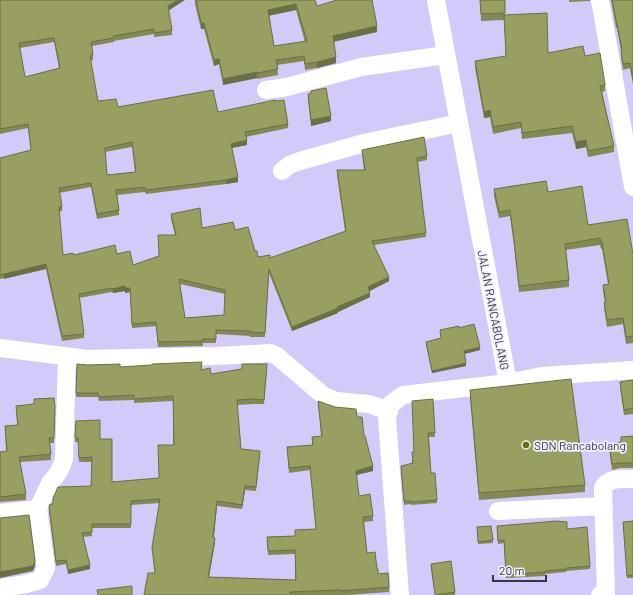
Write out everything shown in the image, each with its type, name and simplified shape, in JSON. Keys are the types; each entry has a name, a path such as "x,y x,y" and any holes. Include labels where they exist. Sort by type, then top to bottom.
{"street":[{"name":"JALAN RANCABOLANG","path":"389,411 390,405 403,395 508,383 436,0"},
{"path":"600,0 633,187"},
{"path":"266,90 286,87 361,67 446,55"},
{"path":"282,171 289,165 300,161 364,143 459,123"},
{"path":"0,348 87,359 216,356 270,353 277,356 320,392 336,401 369,404 389,411 387,418 400,595"},
{"path":"0,588 40,580 46,568 38,509 50,483 58,473 64,458 67,357"},
{"path":"508,383 542,376 633,370"},
{"path":"600,595 606,595 603,488 605,484 612,480 633,479"},
{"path":"498,511 604,506"},
{"path":"0,513 38,509"}],"building":[{"path":"0,0 178,0 168,6 172,30 154,33 154,29 113,36 114,38 91,42 93,55 90,56 98,101 116,99 118,107 213,90 218,112 275,100 284,100 288,124 245,132 247,140 231,144 238,177 226,180 146,190 145,187 116,190 119,210 97,214 91,183 59,188 62,207 59,207 63,255 73,253 74,255 115,245 117,254 130,251 133,265 159,256 158,235 176,235 171,214 200,208 202,228 233,222 235,230 248,227 258,257 270,255 270,258 346,231 337,170 365,170 362,150 424,137 427,156 417,158 426,233 372,241 389,277 368,287 370,293 292,327 269,269 265,333 216,330 216,339 203,339 203,341 158,342 156,322 132,324 130,288 125,288 125,286 79,294 84,334 62,336 46,264 0,275 0,158 31,150 28,124 0,129","holes":["54,38 60,68 25,77 19,43","132,142 136,172 107,175 105,148","179,279 225,290 224,315 185,318"]},
{"path":"196,0 315,0 317,6 337,0 372,0 377,26 333,36 336,57 305,64 304,56 276,60 278,69 223,79 219,59 214,60 204,23 201,23","holes":["296,4 307,41 274,46 268,10"]},
{"path":"480,0 505,0 505,13 481,14"},
{"path":"612,0 633,0 633,80 630,63 623,64 622,50"},
{"path":"547,13 548,53 583,46 585,56 600,53 605,85 600,86 614,146 588,151 586,140 576,142 572,126 522,133 521,122 493,127 490,110 484,112 475,61 506,56 504,15"},
{"path":"326,88 331,116 311,120 308,94 311,93 311,91"},
{"path":"546,181 548,192 582,186 588,225 627,219 633,254 633,336 626,337 623,318 607,320 603,285 609,284 600,238 565,244 569,280 519,286 510,210 499,212 494,189"},
{"path":"474,324 480,347 464,351 466,363 432,371 426,342 441,338 440,330 459,326 459,328"},
{"path":"202,362 201,370 210,368 211,374 242,369 242,364 267,364 264,400 237,400 241,449 260,451 256,487 245,486 242,505 217,501 213,537 215,538 208,577 296,580 295,550 268,551 267,537 295,536 295,530 316,529 310,466 289,468 287,447 313,445 312,437 322,436 318,401 335,407 356,409 357,417 362,417 364,436 373,466 356,471 359,496 370,494 373,516 363,517 367,553 375,552 378,574 388,573 389,587 341,591 290,592 290,595 144,595 148,573 155,573 152,547 160,499 131,501 131,524 92,524 92,532 82,533 90,565 68,570 66,560 56,561 49,506 50,504 53,504 53,498 58,487 91,486 92,457 79,458 78,438 75,438 76,421 100,420 100,439 112,439 112,482 159,478 158,445 174,445 173,396 134,399 134,395 99,397 98,393 76,393 77,364 120,364 120,367"},
{"name":"SDN Rancabolang","path":"571,379 585,485 479,493 470,390"},
{"path":"633,380 633,408 624,410 620,382"},
{"path":"54,398 54,438 49,438 51,454 19,457 26,494 0,497 0,452 7,451 5,426 18,425 16,406 34,404 34,399"},
{"path":"433,399 435,433 428,433 431,473 435,473 437,500 411,502 404,501 401,466 413,463 412,452 414,452 412,401"},
{"path":"633,436 633,463 612,464 609,444 621,442 621,437"},
{"path":"29,515 35,561 33,566 0,572 0,518"},
{"path":"557,521 567,522 567,529 587,527 590,566 506,575 504,540 498,541 497,526"},
{"path":"633,521 633,575 627,576 623,522"},
{"path":"491,526 493,540 478,542 477,527"},
{"path":"451,561 455,592 435,595 431,564"},
{"path":"132,586 132,595 98,595 97,590"}],"place":[{"name":"SDN Rancabolang","path":"526,445"}]}
